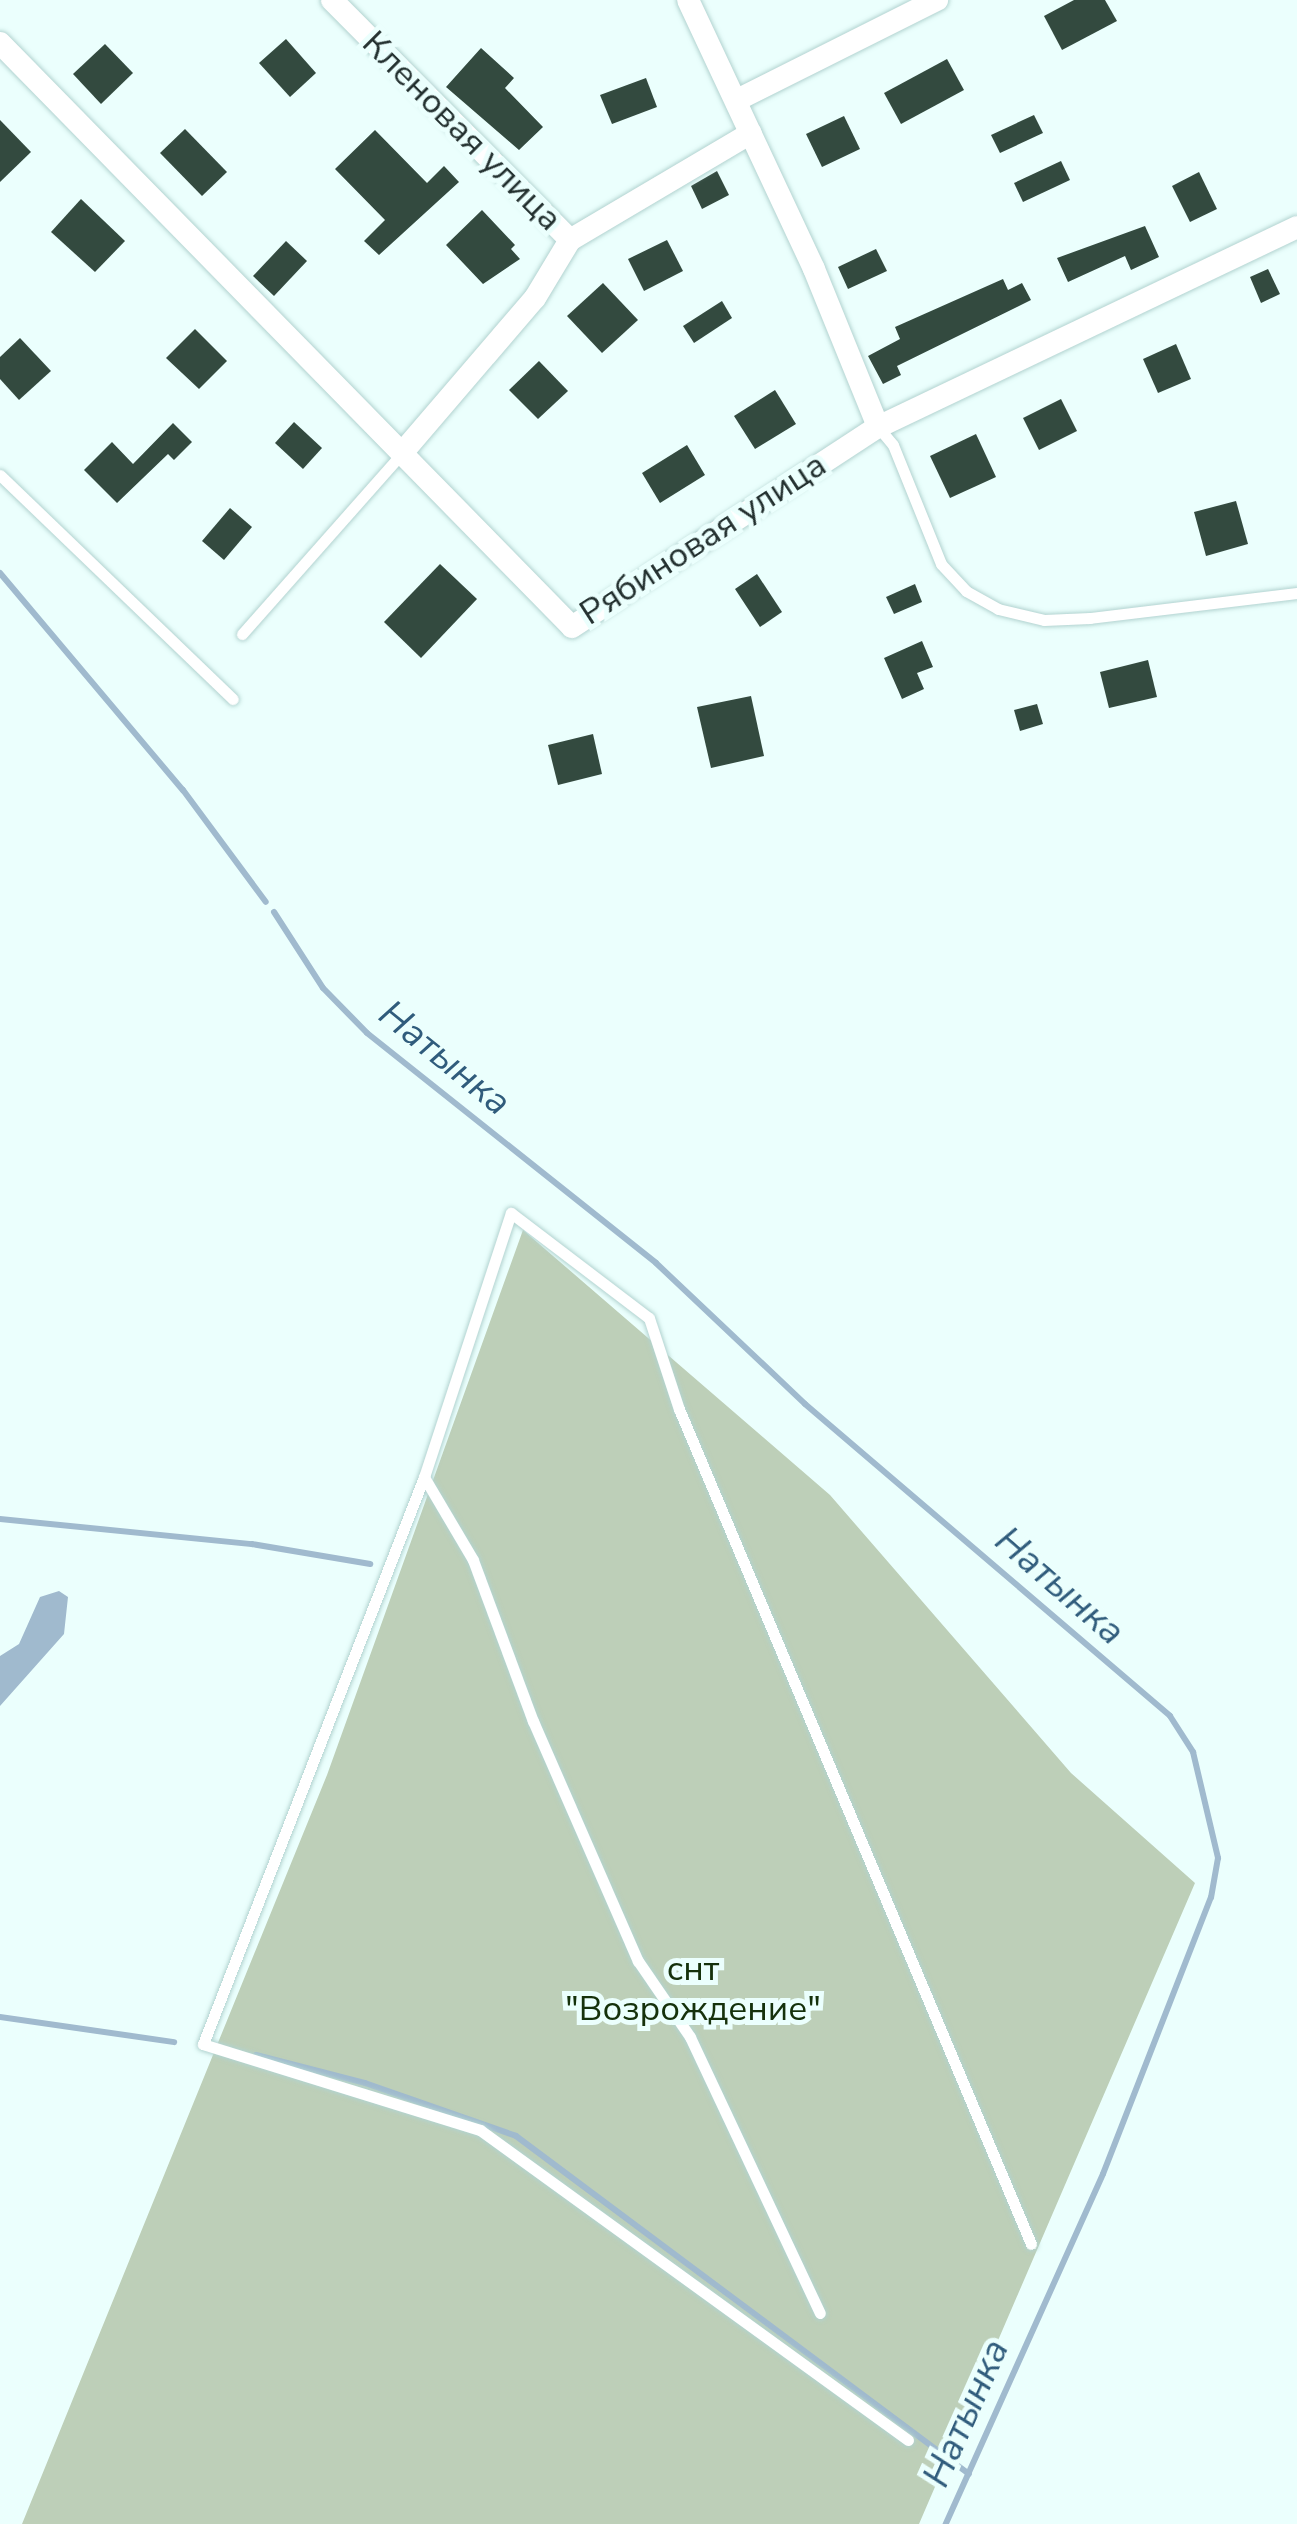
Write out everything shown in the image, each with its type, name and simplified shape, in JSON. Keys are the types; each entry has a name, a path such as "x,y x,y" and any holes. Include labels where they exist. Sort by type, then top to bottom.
{"street":[{"name":"Кленовая улица","path":"332,0 570,240 751,133"},
{"path":"688,0 737,100 878,426"},
{"path":"737,100 937,0"},
{"name":"Рябиновая улица","path":"0,43 572,627 878,426 1297,226"},
{"path":"402,452 535,298 570,240"}],"lane":[{"path":"878,426 893,445 941,564 966,591 998,609 1044,620 1090,618 1297,593"},
{"path":"242,634 402,452"},
{"path":"0,475 233,700"},
{"path":"908,2440 480,2130 203,2044 424,1478 512,1214 650,1318 678,1408 1030,2244"},
{"path":"424,1478 473,1560 533,1721 638,1961 690,2037 820,2313"}],"green space":[{"name":"снт \"Возрождение\"","path":"523,1230 830,1495 1071,1773 1195,1883 919,2524 22,2524 327,1775"}],"water":[{"path":"59,1591 68,1597 64,1634 0,1706 0,1656 19,1644 40,1597"}],"building":[{"path":"1074,0 1105,0 1117,21 1062,50 1044,16"},
{"path":"286,39 316,73 290,97 259,63"},
{"path":"105,44 133,73 101,104 73,74"},
{"path":"481,48 514,78 505,88 543,127 519,150 446,87"},
{"path":"947,59 964,90 901,124 884,93"},
{"path":"646,78 657,107 612,124 600,95"},
{"path":"1034,115 1043,133 1000,153 991,135"},
{"path":"844,116 860,149 822,167 806,134"},
{"path":"0,120 31,152 0,182"},
{"path":"185,129 227,172 202,196 160,153"},
{"path":"375,130 427,183 444,166 459,182 379,255 364,241 385,220 335,169"},
{"path":"1061,161 1070,180 1023,202 1014,183"},
{"path":"717,171 729,195 702,209 691,186"},
{"path":"1199,172 1217,209 1190,222 1172,186"},
{"path":"81,199 125,241 95,272 51,232"},
{"path":"482,210 515,245 511,249 520,259 483,284 446,245"},
{"path":"1145,226 1159,257 1131,270 1125,256 1068,282 1057,258"},
{"path":"667,240 683,271 644,291 628,259"},
{"path":"286,241 307,261 274,296 253,276"},
{"path":"876,249 887,271 848,289 838,267"},
{"path":"1268,269 1280,294 1261,303 1250,277"},
{"path":"1003,279 1008,290 1022,283 1031,300 897,366 901,375 883,384 868,356 900,339 895,327"},
{"path":"603,283 638,320 602,353 567,316"},
{"path":"722,301 732,318 694,343 683,326"},
{"path":"195,329 227,361 199,389 166,358"},
{"path":"20,338 51,371 19,400 0,379 0,357"},
{"path":"1176,344 1191,379 1158,393 1143,359"},
{"path":"539,361 568,391 538,419 509,390"},
{"path":"775,390 796,424 755,449 734,416"},
{"path":"1061,399 1077,431 1039,450 1023,418"},
{"path":"294,422 322,448 303,469 275,443"},
{"path":"173,423 192,442 174,460 168,454 117,503 84,470 112,442 133,464"},
{"path":"976,434 996,477 950,498 930,456"},
{"path":"687,445 705,475 660,503 642,473"},
{"path":"1236,501 1248,544 1206,556 1194,512"},
{"path":"230,508 252,527 224,560 202,541"},
{"path":"440,564 477,599 421,658 384,622"},
{"path":"757,574 782,612 760,627 735,589"},
{"path":"915,584 922,602 894,614 886,597"},
{"path":"922,641 933,667 917,673 924,689 902,699 884,658"},
{"path":"1148,660 1157,697 1109,708 1100,672"},
{"path":"751,696 764,756 711,768 697,707"},
{"path":"1037,704 1043,724 1020,731 1014,710"},
{"path":"593,734 602,774 558,785 548,745"}],"waterway":[{"name":"Натынка","path":"0,573 183,790 266,902"},
{"name":"Натынка","path":"274,912 323,988 367,1033 656,1263 805,1404 1170,1716 1193,1752 1218,1858 1211,1897 1103,2174 946,2524"},
{"path":"0,1519 252,1544 370,1564"},
{"path":"0,2017 174,2042"},
{"path":"256,2055 365,2083 516,2136 969,2474"}]}
